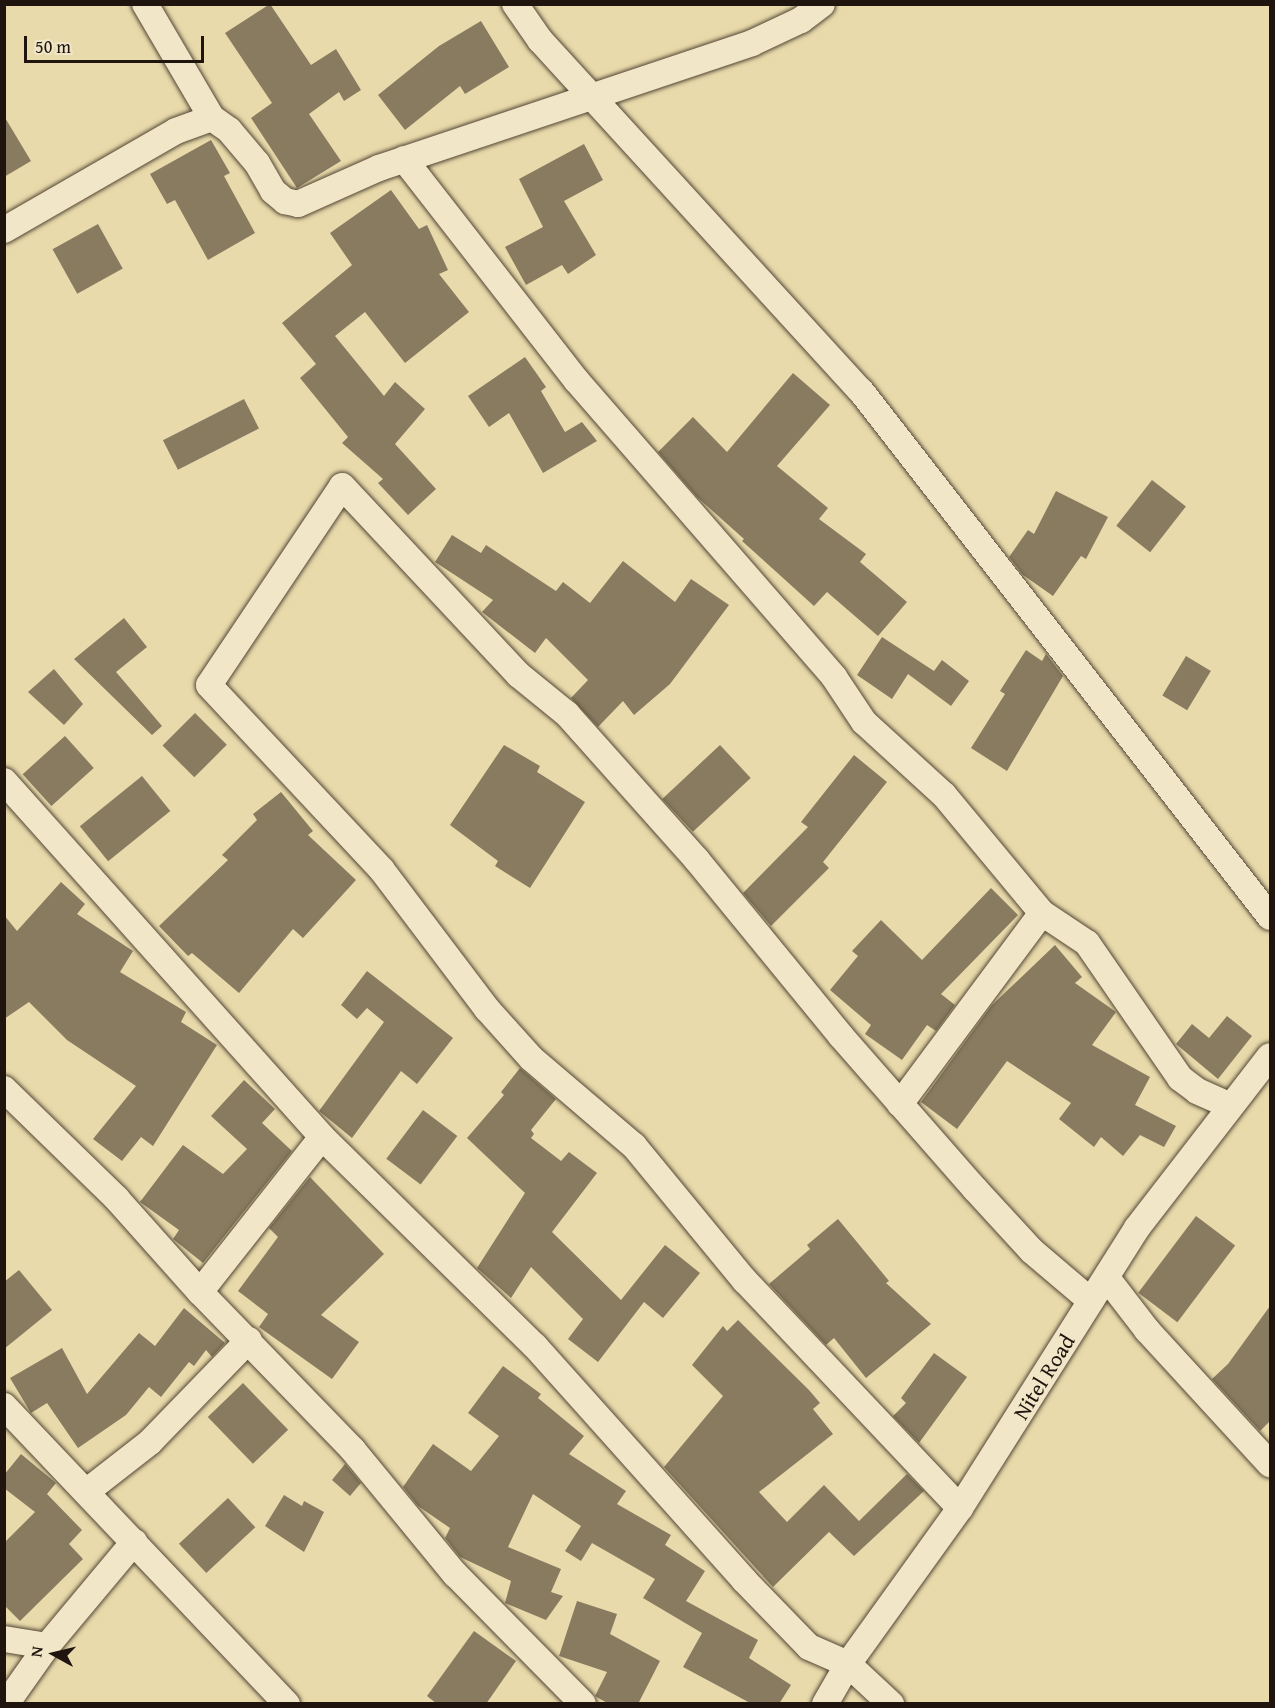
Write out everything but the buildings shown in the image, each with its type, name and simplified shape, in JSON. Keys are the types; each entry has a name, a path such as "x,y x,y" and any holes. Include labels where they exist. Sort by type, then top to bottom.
{"street":[{"path":"145,4 212,118 229,130 257,163 273,191 285,201 298,204 404,159 752,43 801,20 822,4"},
{"path":"515,4 540,40 594,95 861,391 1270,917"},
{"path":"4,231 176,131 212,118"},
{"path":"404,159 577,381 834,677 864,722 944,795 1042,913 1087,943 1180,1078 1230,1106"},
{"path":"960,1509 744,1281 634,1146 524,1050 487,1009 382,870 209,686 342,486 519,675 567,714 697,860 900,1104 1032,1251 1091,1301"},
{"path":"4,781 322,1137 536,1346 744,1580 810,1647 848,1664 891,1704"},
{"path":"900,1104 1042,913"},
{"name":"Nitel Road","path":"825,1704 848,1664 960,1509 1137,1228 1270,1056"},
{"path":"4,1089 117,1199 200,1292 249,1340 353,1450 454,1574 583,1704"},
{"path":"200,1292 322,1137"},
{"path":"1107,1278 1148,1330 1270,1464"},
{"path":"86,1492 150,1442 249,1340"},
{"path":"4,1406 287,1704"},
{"path":"6,1704 47,1646 134,1542"},
{"path":"4,1639 47,1646"}]}
